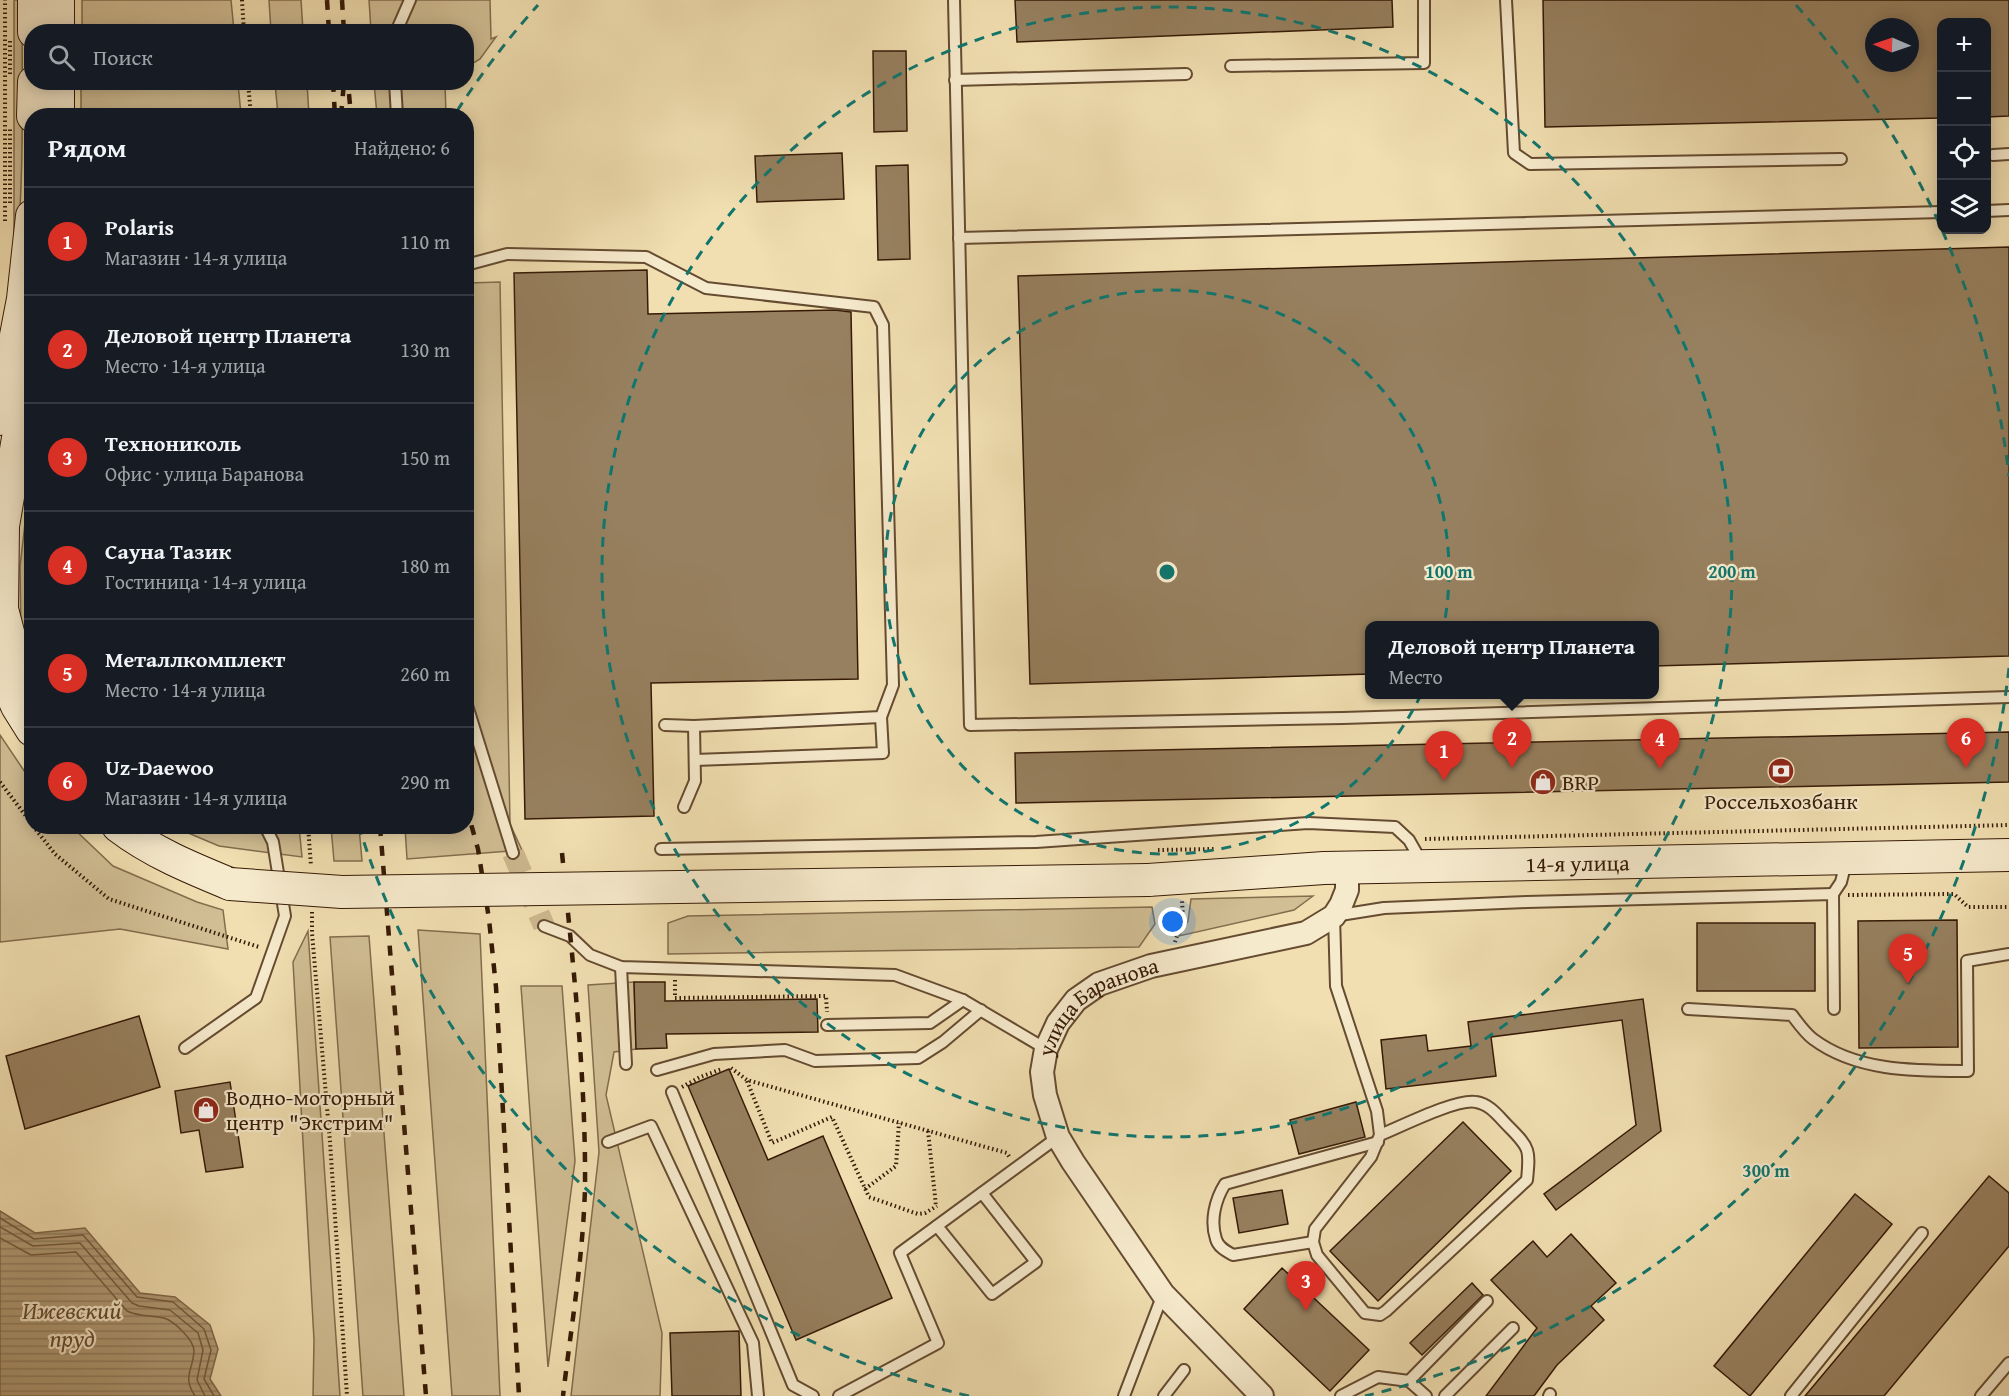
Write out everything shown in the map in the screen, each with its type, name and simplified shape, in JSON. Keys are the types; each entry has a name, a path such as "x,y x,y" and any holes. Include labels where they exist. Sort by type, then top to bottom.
{"main road":[{"path":"34,0 34,24"},
{"path":"58,0 58,24"},
{"path":"33,108 34,90"},
{"path":"58,90 58,108"},
{"path":"0,420 23,298 15,222"},
{"path":"24,415 3,526 2,609 14,655 24,676"},
{"path":"0,667 24,717"},
{"path":"128,834 177,862 230,873"},
{"path":"164,834 230,873"},
{"name":"14-я улица","path":"230,873 342,892 1147,869 1336,868 2009,855"}],"street":[{"path":"1334,916 1347,890 1336,868"},
{"name":"улица Баранова","path":"1262,1396 1163,1294 1073,1162 1059,1137 1044,1095 1042,1072 1046,1049 1058,1023 1076,1000 1099,984 1151,966 1306,933 1334,916"}],"lane":[{"path":"400,24 410,0"},
{"path":"954,0 970,725 1355,718 2009,697"},
{"path":"1231,66 1424,63 1424,0"},
{"path":"1506,0 1514,153 1530,164 1841,159"},
{"path":"955,80 1186,74"},
{"path":"395,90 397,108"},
{"path":"1993,155 2009,154"},
{"path":"1991,211 2009,210"},
{"path":"959,238 1937,212"},
{"path":"474,263 507,254 646,257 706,288 874,307 884,326 893,685 881,717 883,753 695,760"},
{"path":"665,725 694,726 881,717"},
{"path":"684,807 695,781 694,726"},
{"path":"474,728 513,853"},
{"path":"661,849 1036,842 1308,823 1395,827 1409,840 1424,866"},
{"path":"185,1048 256,998 285,916 273,842 269,834"},
{"path":"1834,1009 1833,894 1841,882 1846,858"},
{"path":"1313,1242 1233,1255 1224,1250 1216,1241 1214,1209 1218,1195 1225,1184 1379,1139 1460,1102 1476,1101 1490,1107 1526,1145 1529,1162 1527,1180 1380,1315 1365,1313 1317,1255 1313,1242 1315,1229 1371,1157 1379,1139 1377,1111 1336,986 1334,916 1384,908 1833,894"},
{"path":"544,926 570,936 590,955 621,967 895,975 963,1000 1046,1049"},
{"path":"1688,1008 1792,1015 1812,1038 1844,1058 1914,1071 1968,1071 1967,961 2009,954"},
{"path":"621,967 626,1064"},
{"path":"827,1024 930,1023 963,1000"},
{"path":"657,1070 714,1054 785,1050 815,1061 918,1058 943,1042 981,1010"},
{"path":"672,1092 793,1385 813,1396"},
{"path":"608,1142 651,1126 753,1343 758,1396"},
{"path":"839,1396 938,1343 900,1253 1059,1137"},
{"path":"937,1226 992,1293 1036,1262 982,1193"},
{"path":"1791,1396 1922,1233"},
{"path":"1124,1396 1163,1294"},
{"path":"1409,1381 1487,1301"},
{"path":"1445,1396 1513,1328"},
{"path":"1981,1396 2009,1363"},
{"path":"1164,1396 1184,1370"},
{"path":"1341,1396 1378,1377 1409,1381 1426,1396"}],"path":[{"path":"5,0 15,222"},
{"path":"10,0 15,222"},
{"path":"242,0 244,24"},
{"path":"249,90 250,108"},
{"path":"0,782 24,814"},
{"path":"39,834 55,854 109,899 272,951"},
{"path":"309,834 311,855"},
{"path":"1174,945 1183,917 1182,893"},
{"path":"312,933 330,1142 347,1396"},
{"path":"675,969 675,998 826,996 827,1024"},
{"path":"672,1092 700,1077 729,1066 747,1080 1007,1154 1016,1169"},
{"path":"747,1080 772,1143 832,1117 869,1197 918,1214 925,1213 945,1200"},
{"path":"865,1189 896,1166 899,1123"},
{"path":"928,1131 936,1206"},
{"path":"1000,1163 1009,1156"}],"shaded area":[{"path":"14,0 22,0 22,106 20,212 14,282"},
{"path":"82,0 231,0 233,24 82,24"},
{"path":"269,0 301,0 303,24 271,24"},
{"path":"369,0 490,0 491,39 496,37 480,59 474,63 474,24 371,24"},
{"path":"81,90 239,90 240,108 81,108"},
{"path":"276,90 307,90 309,108 277,108"},
{"path":"375,90 445,90 446,108 376,108"},
{"path":"500,282 510,824 522,850 407,859 405,834 474,834 474,283"},
{"path":"24,532 24,644 21,636 20,566"},
{"path":"0,735 24,771 24,834 79,834 113,866 197,902 223,910 228,949 120,929 0,942"},
{"path":"191,834 300,834 302,857 219,846"},
{"path":"332,834 360,834 362,861 334,861"},
{"path":"1313,896 1294,910 1179,936 1188,921 1191,899"},
{"path":"1152,907 1155,924 1139,947 668,954 668,923 688,916"},
{"path":"418,930 480,934 500,1396 452,1396"},
{"path":"308,931 340,1396 313,1396 314,1340 293,962"},
{"path":"369,936 404,1396 363,1396 330,937"},
{"path":"634,982 636,1049 614,1052 606,1095 662,1333 660,1396 571,1396 599,1152 588,985"},
{"path":"521,986 562,986 575,1161 548,1367"}],"water":[{"name":"Ижевский пруд","path":"0,1211 35,1233 85,1228 140,1293 175,1297 210,1325 218,1349 210,1379 221,1396 0,1396"}],"building":[{"path":"1015,0 1392,0 1393,27 1017,42"},
{"path":"1543,0 2009,0 2009,116 1991,117 1991,18 1937,18 1937,118 1545,127"},
{"path":"873,51 906,51 907,131 874,132"},
{"path":"842,153 844,199 757,202 755,156"},
{"path":"908,165 910,259 878,260 876,166"},
{"path":"2009,247 2009,656 1659,666 1659,621 1365,621 1365,674 1030,684 1018,276"},
{"path":"647,270 648,314 835,310 851,312 858,679 651,683 654,816 525,819 514,273"},
{"path":"2009,732 2009,782 1016,803 1015,753"},
{"path":"1957,920 1958,1047 1859,1048 1858,921"},
{"path":"1697,923 1815,923 1815,991 1697,991"},
{"path":"634,982 665,982 665,1001 817,999 818,1032 666,1034 667,1048 636,1049"},
{"path":"1643,999 1661,1131 1556,1210 1544,1194 1636,1125 1622,1020 1491,1037 1496,1076 1386,1089 1381,1040 1426,1035 1428,1051 1471,1046 1468,1022"},
{"path":"139,1016 160,1087 25,1129 6,1056"},
{"path":"729,1069 768,1160 823,1136 892,1298 796,1340 688,1086"},
{"name":"Водно-моторный центр \"Экстрим\"","path":"230,1082 243,1167 206,1172 199,1130 181,1133 175,1091"},
{"path":"1356,1102 1365,1137 1299,1154 1290,1120"},
{"path":"1463,1122 1511,1171 1378,1301 1330,1251"},
{"path":"1989,1176 2009,1193 2009,1246 1884,1396 1805,1396"},
{"path":"1282,1190 1288,1224 1239,1233 1233,1198"},
{"path":"1855,1194 1892,1224 1750,1396 1714,1366"},
{"path":"1571,1234 1616,1283 1591,1306 1604,1320 1557,1365 1534,1396 1486,1396 1537,1328 1491,1280 1533,1241 1547,1257"},
{"path":"1282,1268 1369,1350 1330,1391 1244,1309"},
{"path":"1472,1283 1483,1295 1422,1355 1410,1343"},
{"path":"739,1331 741,1396 672,1396 670,1333"}],"tunnel":[{"path":"513,853 544,926"}],"railway":[{"path":"327,0 328,24"},
{"path":"342,0 344,24"},
{"path":"333,90 335,108"},
{"path":"342,108 343,90"},
{"path":"349,94 350,108"},
{"path":"381,834 426,1396"},
{"path":"474,834 489,919 496,987 519,1396"},
{"path":"562,853 581,1062 585,1146 584,1214 563,1396"}],"place":[{"name":"Деловой центр Планета","path":"1512,768"},
{"name":"Uz-Daewoo","path":"1966,768"},
{"name":"Сауна Тазик","path":"1660,769"},
{"name":"Россельхозбанк","path":"1781,771"},
{"name":"Polaris","path":"1444,781"},
{"name":"BRP","path":"1543,782"},
{"name":"Металлкомплект","path":"1908,984"},
{"name":"Водно-моторный центр \"Экстрим\"","path":"206,1110"},
{"name":"Технониколь","path":"1306,1311"}]}
